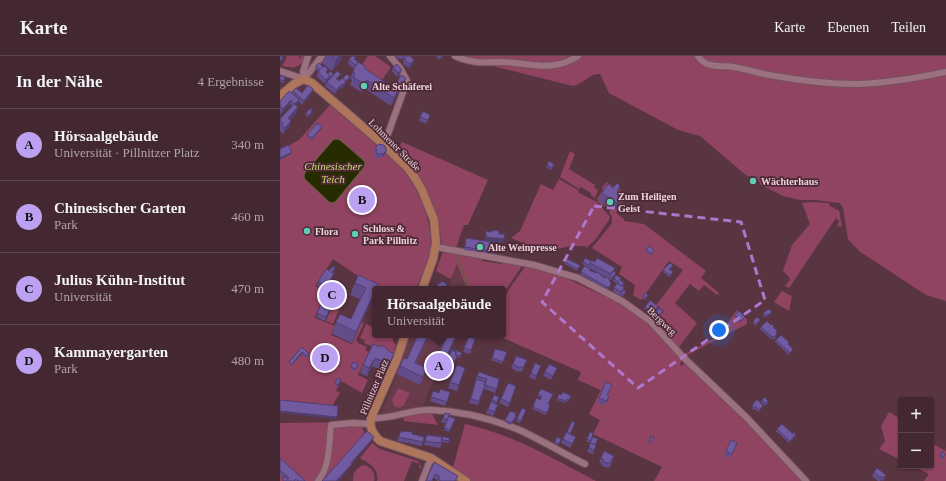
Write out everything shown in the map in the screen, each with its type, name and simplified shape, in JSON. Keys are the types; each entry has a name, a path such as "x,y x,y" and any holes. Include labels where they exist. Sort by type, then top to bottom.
{"main road":[{"path":"280,96 294,84 304,79"},
{"name":"Lohmener Straße","path":"304,79 312,83 384,145 407,167 422,190 434,220 436,247"},
{"path":"423,286 436,247"},
{"name":"Pillnitzer Platz","path":"370,421 397,359 404,338"},
{"path":"370,421 374,435 380,441 431,458 466,481"}],"street":[{"path":"304,79 302,72 308,56"},
{"path":"304,79 322,56"},
{"path":"384,145 407,81 400,68 390,56"},
{"path":"455,56 467,60 487,63 503,62 539,66 560,65 578,56"},
{"path":"698,56 701,61 709,65 733,67 771,75 833,83 859,84 891,81 946,72"},
{"path":"280,71 287,72 304,79"},
{"name":"Bergweg","path":"436,247 534,265 578,278 622,301 650,321 684,358 746,417 806,481"},
{"path":"318,481 324,472 327,460 331,425 370,421 419,410 453,412 484,417 518,430 585,464"},
{"path":"422,481 431,458"}],"highlighted area":[{"path":"594,206 741,222 765,300 638,388 542,302"}],"shaded area":[{"path":"287,56 299,56 300,59 301,56 305,56 301,63 296,67 282,66"},
{"path":"368,56 375,56 391,67 382,80 361,66"},
{"path":"460,56 574,56 570,59 547,64 478,60"},
{"path":"581,56 695,56 705,67 725,68 834,86 946,74 946,301 926,295 859,251 848,239 843,208 840,203 800,200 783,196 761,185 756,176 747,176 700,136 678,130 609,93 600,74 593,75 573,86 493,66 505,65 528,68 545,68 567,62"},
{"path":"700,56 946,56 946,69 888,79 837,81 793,76 717,63 708,61"},
{"name":"Schloss & Park Pillnitz","path":"330,105 403,169 417,191 430,228 430,252 417,286 373,286 333,259 315,286 326,292 314,319 315,318 335,326 331,335 354,345 352,344 361,322 364,323 356,340 358,343 367,347 365,350 369,352 358,375 368,380 362,393 341,381 336,391 340,393 333,404 333,407 280,402 280,150 299,140"},
{"path":"402,142 488,180 468,225 464,225 456,248 442,245 437,218 428,194 414,171 396,151"},
{"path":"570,151 575,154 569,169 595,185 594,187 598,190 595,198 591,195 591,193 581,187 579,189 560,177"},
{"path":"559,179 578,190 579,193 597,202 610,217 595,240 586,248 585,246 570,246 544,252 511,238 520,231 541,184 553,190"},
{"path":"606,182 625,193 626,196 616,213 624,219 624,221 644,224 706,271 701,278 719,293 717,295 704,285 699,291 690,284 675,303 697,323 679,347 685,354 717,337 737,310 747,319 747,324 685,356 654,323 664,311 656,305 683,270 669,261 641,300 633,295 635,285 619,274 622,267 592,248 612,223 612,217 609,212 611,209 599,201 604,207 597,199"},
{"path":"802,203 829,203 829,205 839,210 842,227 837,226 839,221 836,218 789,288 785,286 790,280 789,277 783,271 792,245 810,224"},
{"path":"445,251 482,257 482,261 502,264 503,261 522,266 506,290 506,286 466,286 457,264 451,279 436,271 442,254"},
{"path":"457,264 466,286 449,286"},
{"path":"526,265 533,267 534,269 568,277 568,279 604,296 607,295 635,312 682,358 680,365 682,366 685,362 759,434 763,440 804,481 654,481 662,467 593,434 600,420 589,414 601,390 578,380 581,372 503,338 506,338 506,294"},
{"path":"782,291 792,296 789,311 774,302"},
{"path":"336,299 341,305 333,324 326,321"},
{"path":"366,324 372,327 372,338 392,338 396,345 393,355 364,343 365,340 360,338"},
{"path":"409,338 456,338 437,380 434,380 422,407 380,415 397,375 395,373"},
{"path":"398,388 410,393 404,405 399,408 394,406 392,400"},
{"path":"431,412 438,425 404,421 403,415"},
{"path":"889,412 898,417 898,458 879,449 885,441 881,426"},
{"path":"360,422 365,434 322,481 280,481 280,423"},
{"path":"465,424 500,434 517,441 596,481 471,481 453,467"},
{"path":"372,443 380,449 418,461 422,469 419,468 419,464 412,461 404,481 377,481 377,473 373,467 360,458"},
{"path":"934,445 946,451 946,481 924,481 929,474 919,469 934,469"},
{"path":"364,465 373,471 374,481 353,481 353,475 359,467"}],"water":[{"name":"Chinesischer Teich","path":"333,140 340,140 365,163 364,167 333,203 329,202 305,179 304,176"}],"building":[{"path":"280,56 283,56 282,60 280,61"},
{"path":"332,56 339,56 336,60"},
{"path":"352,56 356,57 354,59 358,62 356,65 349,60"},
{"path":"410,56 414,60 410,64 405,60 406,59 404,57"},
{"path":"358,62 365,66 364,68 398,91 394,98 367,80 364,84 353,77 355,73 353,71"},
{"path":"319,63 323,67 320,70 316,66"},
{"path":"397,64 402,70 398,73 393,67"},
{"path":"324,66 328,69 326,72 330,76 326,80 318,72"},
{"path":"330,71 333,74 331,77 328,74"},
{"path":"337,71 341,74 336,79 339,81 342,78 346,81 336,90 327,82"},
{"path":"347,74 350,77 346,81 343,78"},
{"path":"280,75 285,77 284,81 280,80"},
{"path":"401,75 406,78 401,87 396,84"},
{"path":"308,85 313,89 304,101 293,91 296,88 302,93"},
{"path":"289,91 299,99 295,104 291,100 283,109 280,107 280,101"},
{"path":"294,104 298,107 288,118 291,121 285,128 280,119"},
{"path":"312,108 312,112 309,115 306,112"},
{"path":"423,111 430,115 428,120 420,117"},
{"path":"317,123 322,127 312,138 307,135"},
{"path":"379,144 386,147 385,149 387,150 380,155 376,152 377,149 375,148"},
{"path":"288,145 292,152 280,158 280,149"},
{"path":"549,161 554,164 552,168 547,165"},
{"path":"755,176 757,180 753,181 751,177"},
{"path":"617,183 620,186 617,191 623,195 617,203 602,193 608,184 613,188"},
{"path":"492,230 499,231 499,234 505,234 504,239 486,237 486,231 492,232"},
{"name":"Alte Weinpresse","path":"466,238 497,243 495,252 465,247"},
{"path":"649,246 654,250 651,254 646,250"},
{"path":"585,258 591,261 589,265 583,262"},
{"path":"597,258 615,268 611,274 590,263 591,260 595,262"},
{"path":"567,259 580,265 578,269 565,262"},
{"path":"670,263 673,265 669,269 673,272 670,275 663,270"},
{"path":"335,266 334,270 331,272 334,273 328,284 340,290 326,317 317,313 329,287 318,282 326,269 330,271 330,269"},
{"path":"584,266 590,268 589,270 596,273 597,272 609,279 611,283 610,287 607,287 581,272"},
{"path":"613,271 616,273 612,278 610,276"},
{"path":"358,275 378,284 377,286 372,286 372,297 356,332 336,322 340,314 351,319 366,288 355,283"},
{"path":"616,275 621,278 620,280 624,283 622,286 614,279"},
{"path":"441,281 447,284 446,286 437,286 438,283 440,284"},
{"path":"617,283 624,287 622,292 614,288"},
{"path":"623,290 626,291 623,295 621,294"},
{"path":"645,293 648,295 646,298 643,296"},
{"path":"650,300 658,307 653,313 645,307"},
{"path":"659,308 663,311 659,315 656,312"},
{"path":"769,309 772,312 766,316 763,313"},
{"path":"739,311 745,317 741,321 735,315"},
{"path":"757,317 760,320 756,324 753,321"},
{"path":"767,321 774,326 773,327 777,331 777,334 774,337 772,337 761,327"},
{"path":"781,335 789,342 788,344 793,349 790,353 776,340"},
{"path":"417,338 427,338 415,363 427,368 423,377 400,366 404,358 407,359"},
{"path":"446,338 455,338 439,373 432,370"},
{"path":"468,338 475,339 471,350 464,348"},
{"path":"373,344 379,347 380,345 394,354 386,370 379,367 382,361 375,358 369,368 363,365"},
{"path":"302,347 309,354 307,356 302,352 292,364 289,362"},
{"path":"452,349 462,353 460,356 452,350 451,352"},
{"path":"495,349 507,352 503,362 492,358"},
{"path":"452,350 456,352 455,355 457,356 455,361 448,358"},
{"path":"516,356 527,360 523,368 519,368 513,364"},
{"path":"353,362 358,364 356,369 351,367"},
{"path":"535,363 541,366 536,376 531,373"},
{"path":"549,364 557,368 553,376 545,372"},
{"path":"457,365 465,368 459,385 450,382"},
{"path":"479,372 499,379 497,389 485,385 487,379 477,376"},
{"path":"338,378 341,379 338,385 335,383"},
{"path":"476,379 485,382 479,401 471,399"},
{"path":"376,382 380,384 378,389 374,387"},
{"path":"606,382 612,385 607,395 609,396 607,401 599,398"},
{"path":"508,383 516,386 510,403 501,399"},
{"path":"440,389 450,392 447,402 431,397 433,391 439,393"},
{"path":"541,389 553,394 548,404 550,405 547,413 533,407 536,398 540,400 542,396 538,394"},
{"path":"563,392 571,396 569,400 567,399 566,401 557,398 559,394 561,395"},
{"path":"494,395 499,397 497,402 492,400"},
{"path":"765,397 768,401 766,404 762,400"},
{"path":"280,400 338,406 337,417 280,411"},
{"path":"756,400 758,400 763,406 759,410 752,406"},
{"path":"491,402 498,405 494,412 488,409"},
{"path":"522,408 526,410 521,421 517,419"},
{"path":"510,411 516,413 516,416 511,423 505,420"},
{"path":"445,413 450,414 447,420 443,418"},
{"path":"449,416 455,419 450,430 444,428"},
{"path":"572,421 575,423 570,434 567,432"},
{"path":"782,424 793,434 794,432 796,434 790,441 777,429"},
{"path":"367,431 374,437 351,463 352,464 336,481 322,481"},
{"path":"400,432 412,432 412,434 424,437 423,442 399,437"},
{"path":"566,432 576,437 572,444 563,439"},
{"path":"590,432 593,433 591,441 587,439"},
{"path":"427,435 442,437 441,443 425,441"},
{"path":"440,436 449,438 450,441 442,440 442,437 439,437"},
{"path":"651,436 654,437 651,442 649,441"},
{"path":"557,437 561,439 559,444 555,441"},
{"path":"593,437 598,439 595,445 590,443"},
{"path":"731,440 737,443 732,454 726,451"},
{"path":"590,443 596,445 594,450 589,448"},
{"path":"604,451 614,456 610,463 603,462 604,460 601,458"},
{"path":"942,452 945,454 944,457 940,455"},
{"path":"280,458 305,481 298,481 296,479 294,481 286,481 289,478 280,470"},
{"path":"434,462 458,476 455,481 441,481 439,480 439,476 435,474 432,481 426,481"},
{"path":"877,468 886,475 884,477 882,476 881,478 874,472"},
{"path":"284,476 288,479 286,481 283,481"}],"waterway":[{"path":"457,257 468,286"}],"place":[{"name":"Alte Schäferei","path":"364,86"},
{"name":"Wächterhaus","path":"753,181"},
{"name":"Chinesischer Garten","path":"362,200"},
{"name":"Zum Heiligen Geist","path":"610,202"},
{"name":"Flora","path":"307,231"},
{"name":"Schloss & Park Pillnitz","path":"355,234"},
{"name":"Alte Weinpresse","path":"480,247"},
{"name":"Julius Kühn-Institut","path":"332,295"},
{"name":"Kammayergarten","path":"325,358"},
{"name":"Hörsaalgebäude","path":"439,366"}]}
